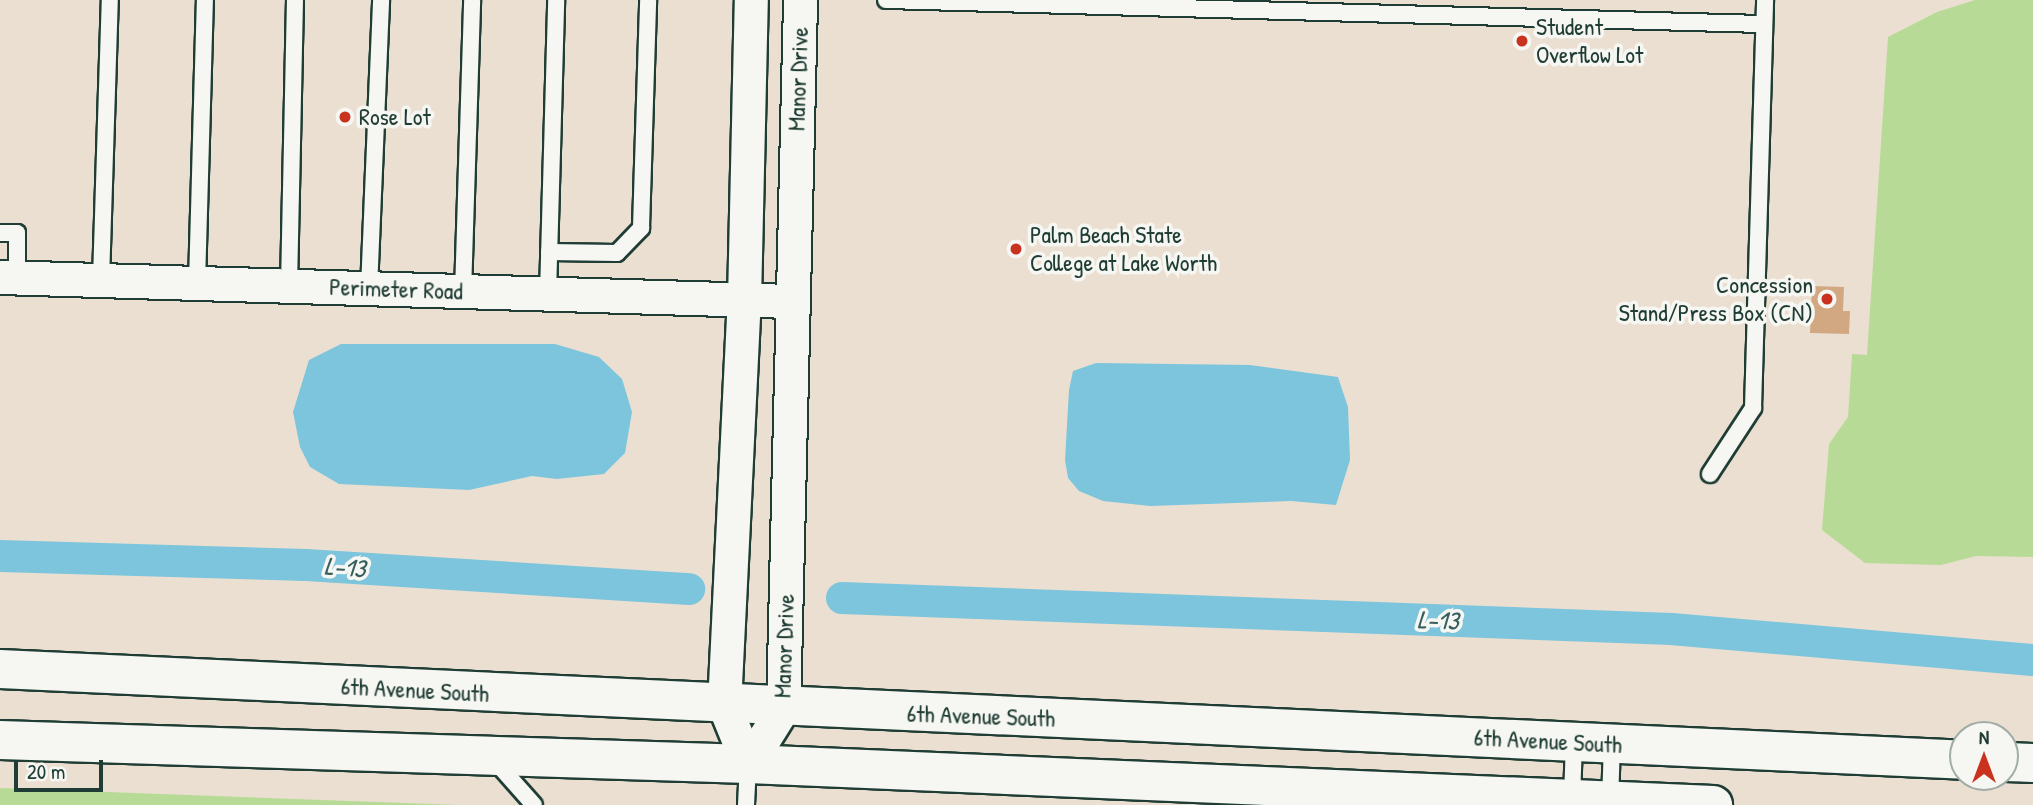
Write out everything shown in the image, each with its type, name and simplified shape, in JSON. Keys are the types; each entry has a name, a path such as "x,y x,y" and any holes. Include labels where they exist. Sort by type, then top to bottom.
{"street":[{"name":"Manor Drive","path":"748,764 724,705 744,300 751,0"},
{"name":"Manor Drive","path":"748,764 783,708 800,0"},
{"name":"Perimeter Road","path":"9,277 791,302"},
{"name":"6th Avenue South","path":"0,669 783,708 1949,759"},
{"path":"0,740 748,764 1572,802 1713,805"}],"lane":[{"path":"101,280 110,0"},
{"path":"197,283 205,0"},
{"path":"289,286 295,0"},
{"path":"369,289 381,0"},
{"path":"463,292 472,0"},
{"path":"548,294 555,0"},
{"path":"549,252 617,253 642,228 648,0"},
{"path":"886,0 1765,24"},
{"path":"1710,474 1753,408 1765,0"},
{"path":"0,233 16,233 9,277"},
{"path":"1572,802 1574,742"},
{"path":"1610,803 1612,744"},
{"path":"490,755 534,805"},
{"path":"746,805 748,764"}],"green space":[{"path":"1975,0 2033,0 2033,557 1976,556 1941,565 1865,563 1822,530 1829,444 1848,417 1852,354 1867,355 1888,37 1937,12"},
{"path":"0,788 459,805 0,805"}],"water":[{"path":"341,344 555,344 599,357 622,379 632,412 625,453 604,474 557,479 532,476 469,490 339,484 310,467 300,447 293,412 309,360"},
{"path":"1096,363 1250,365 1338,377 1348,407 1350,460 1336,505 1291,501 1150,506 1103,501 1079,491 1068,478 1065,460 1069,390 1073,371"}],"building":[{"name":"Concession Stand/Press Box (CN)","path":"1812,286 1844,287 1843,311 1850,311 1849,334 1810,333"}],"waterway":[{"name":"L-13","path":"0,556 306,565 689,589"},
{"name":"L-13","path":"842,598 1671,629 2033,660"}],"place":[{"name":"Student Overflow Lot","path":"1522,41"},
{"name":"Rose Lot","path":"345,117"},
{"name":"Palm Beach State College at Lake Worth","path":"1016,249"},
{"name":"Concession Stand/Press Box (CN)","path":"1827,299"}]}
